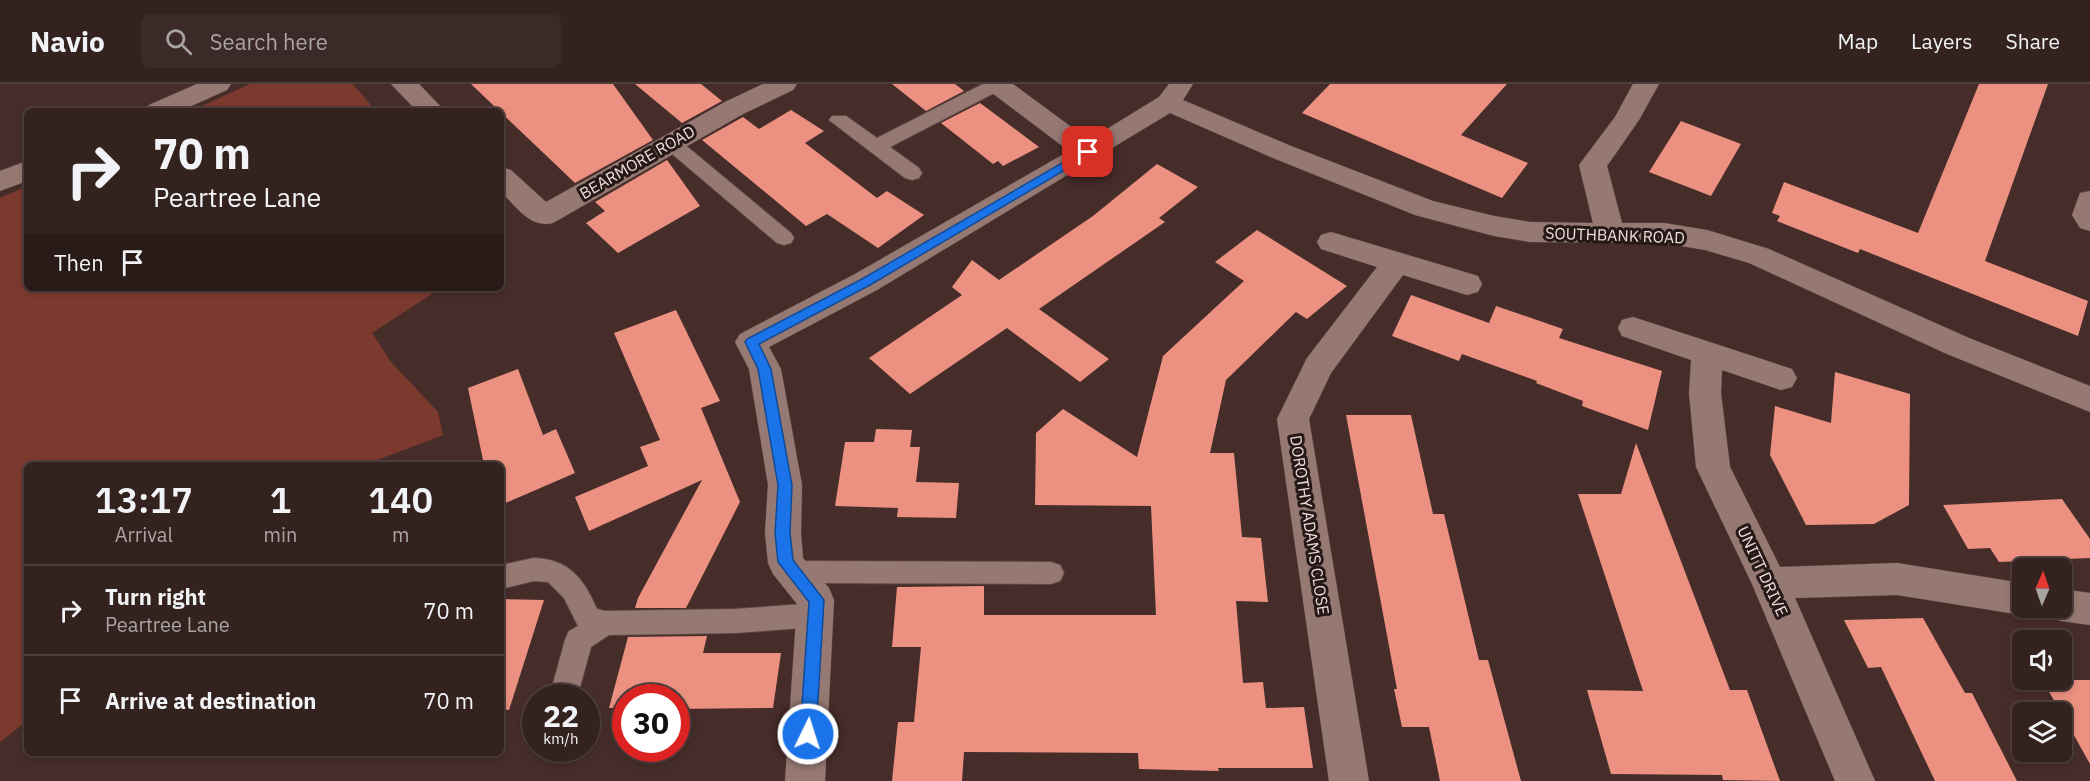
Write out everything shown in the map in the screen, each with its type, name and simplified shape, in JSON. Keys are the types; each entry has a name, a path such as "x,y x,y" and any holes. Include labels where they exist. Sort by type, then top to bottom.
{"street":[{"path":"165,108 218,84"},
{"path":"404,84 429,108"},
{"name":"BEARMORE ROAD","path":"504,179 543,216 734,108 784,84"},
{"path":"997,84 1088,152"},
{"path":"1610,233 1593,165 1626,120 1646,84"},
{"path":"805,781 817,615 816,600 786,562 783,533 785,485 765,369 751,342 866,282 1088,152 1175,94"},
{"name":"SOUTHBANK ROAD","path":"1175,94 1282,152 1425,208 1494,226 1530,232 1664,233 1707,240 1759,256 1958,346 2090,399"},
{"path":"0,182 24,171"},
{"path":"2090,200 2086,215 2090,221"},
{"path":"1330,242 1467,284"},
{"name":"DOROTHY ADAMS CLOSE","path":"1349,781 1293,419 1318,367 1397,262"},
{"path":"1633,328 1781,378"},
{"name":"UNITT DRIVE","path":"1707,354 1705,393 1713,467 1770,583 1855,781"},
{"path":"1770,583 1897,579 2012,597"},
{"path":"2072,607 2090,609"}],"lane":[{"path":"877,146 997,84"},
{"path":"839,120 912,173"},
{"path":"671,143 784,238"},
{"path":"504,576 528,568 563,574 577,591 588,619 605,623 735,621 817,615"},
{"path":"793,572 1051,573"},
{"path":"567,684 579,640 605,623"}],"shaded area":[{"path":"250,84 353,84 373,108 198,108"},
{"path":"24,187 24,291 436,291 372,333 391,362 438,412 443,435 372,462 24,462 24,723 0,742 0,198"}],"building":[{"path":"471,84 613,84 653,140 575,183 504,115 504,108 496,108"},
{"path":"635,84 701,84 722,101 682,123"},
{"path":"892,84 955,84 964,91 926,111"},
{"path":"1330,84 1507,84 1461,135 1528,163 1502,198 1302,113"},
{"path":"1979,84 2048,84 1985,261 2088,301 2078,336 1860,249 1858,253 1777,221 1780,216 1772,213 1784,182 1918,233"},
{"path":"980,103 1039,147 1003,166 998,161 993,164 941,123"},
{"path":"791,110 824,131 805,143 877,198 887,191 924,215 878,248 827,214 806,226 702,140 743,117 759,129"},
{"path":"1681,121 1741,144 1711,196 1649,172"},
{"path":"667,160 700,206 618,253 586,223 605,211 595,202"},
{"path":"1157,164 1198,187 1159,218 1165,222 1039,309 1109,359 1080,382 1007,328 910,394 869,358 962,295 952,287 972,260 999,280 1093,216"},
{"path":"1257,230 1347,286 1307,319 1296,312 1226,380 1210,453 1234,453 1242,537 1261,538 1268,602 1236,601 1243,683 1263,682 1266,708 1304,707 1313,768 1218,768 1219,771 1139,769 1138,753 964,752 962,781 892,781 898,722 914,722 921,647 892,647 897,587 984,586 984,615 1156,615 1151,506 1035,505 1036,433 1063,409 1137,457 1163,356 1244,281 1215,262"},
{"path":"1411,295 1489,323 1496,306 1563,329 1559,338 1662,371 1648,430 1582,406 1583,401 1536,383 1537,381 1462,354 1459,361 1392,336"},
{"path":"676,310 720,401 701,408 740,502 686,608 635,608 638,598 702,480 589,531 575,497 648,466 640,447 660,440 614,333"},
{"path":"518,369 543,435 556,429 575,473 504,504 504,462 483,462 468,388"},
{"path":"1835,372 1910,394 1909,505 1874,524 1806,525 1770,455 1775,406 1831,423"},
{"path":"1346,415 1411,415 1433,514 1444,514 1479,660 1488,660 1521,781 1440,781 1429,727 1402,727"},
{"path":"876,429 912,430 910,447 920,447 916,482 959,483 956,518 897,517 898,508 835,506 845,442 874,442"},
{"path":"1636,443 1730,690 1747,690 1780,781 1723,780 1722,775 1611,774 1587,690 1643,691 1578,494 1621,494"},
{"path":"2062,499 2090,539 2090,558 2012,558 2012,561 1999,562 1990,548 1968,549 1943,505"},
{"path":"504,599 544,600 509,710 504,709"},
{"path":"1923,618 1965,693 1972,693 2017,781 1935,781 1881,667 1868,668 1844,620"},
{"path":"707,636 703,653 781,653 773,708 690,709 690,684 615,684 628,637"},
{"path":"2072,680 2090,680 2090,764 2072,732 2072,702 2055,702 2048,690 2072,690"}],"route":[{"path":"808,734 817,615 816,600 786,562 783,533 785,485 765,369 751,342 866,282 1088,152"}]}
